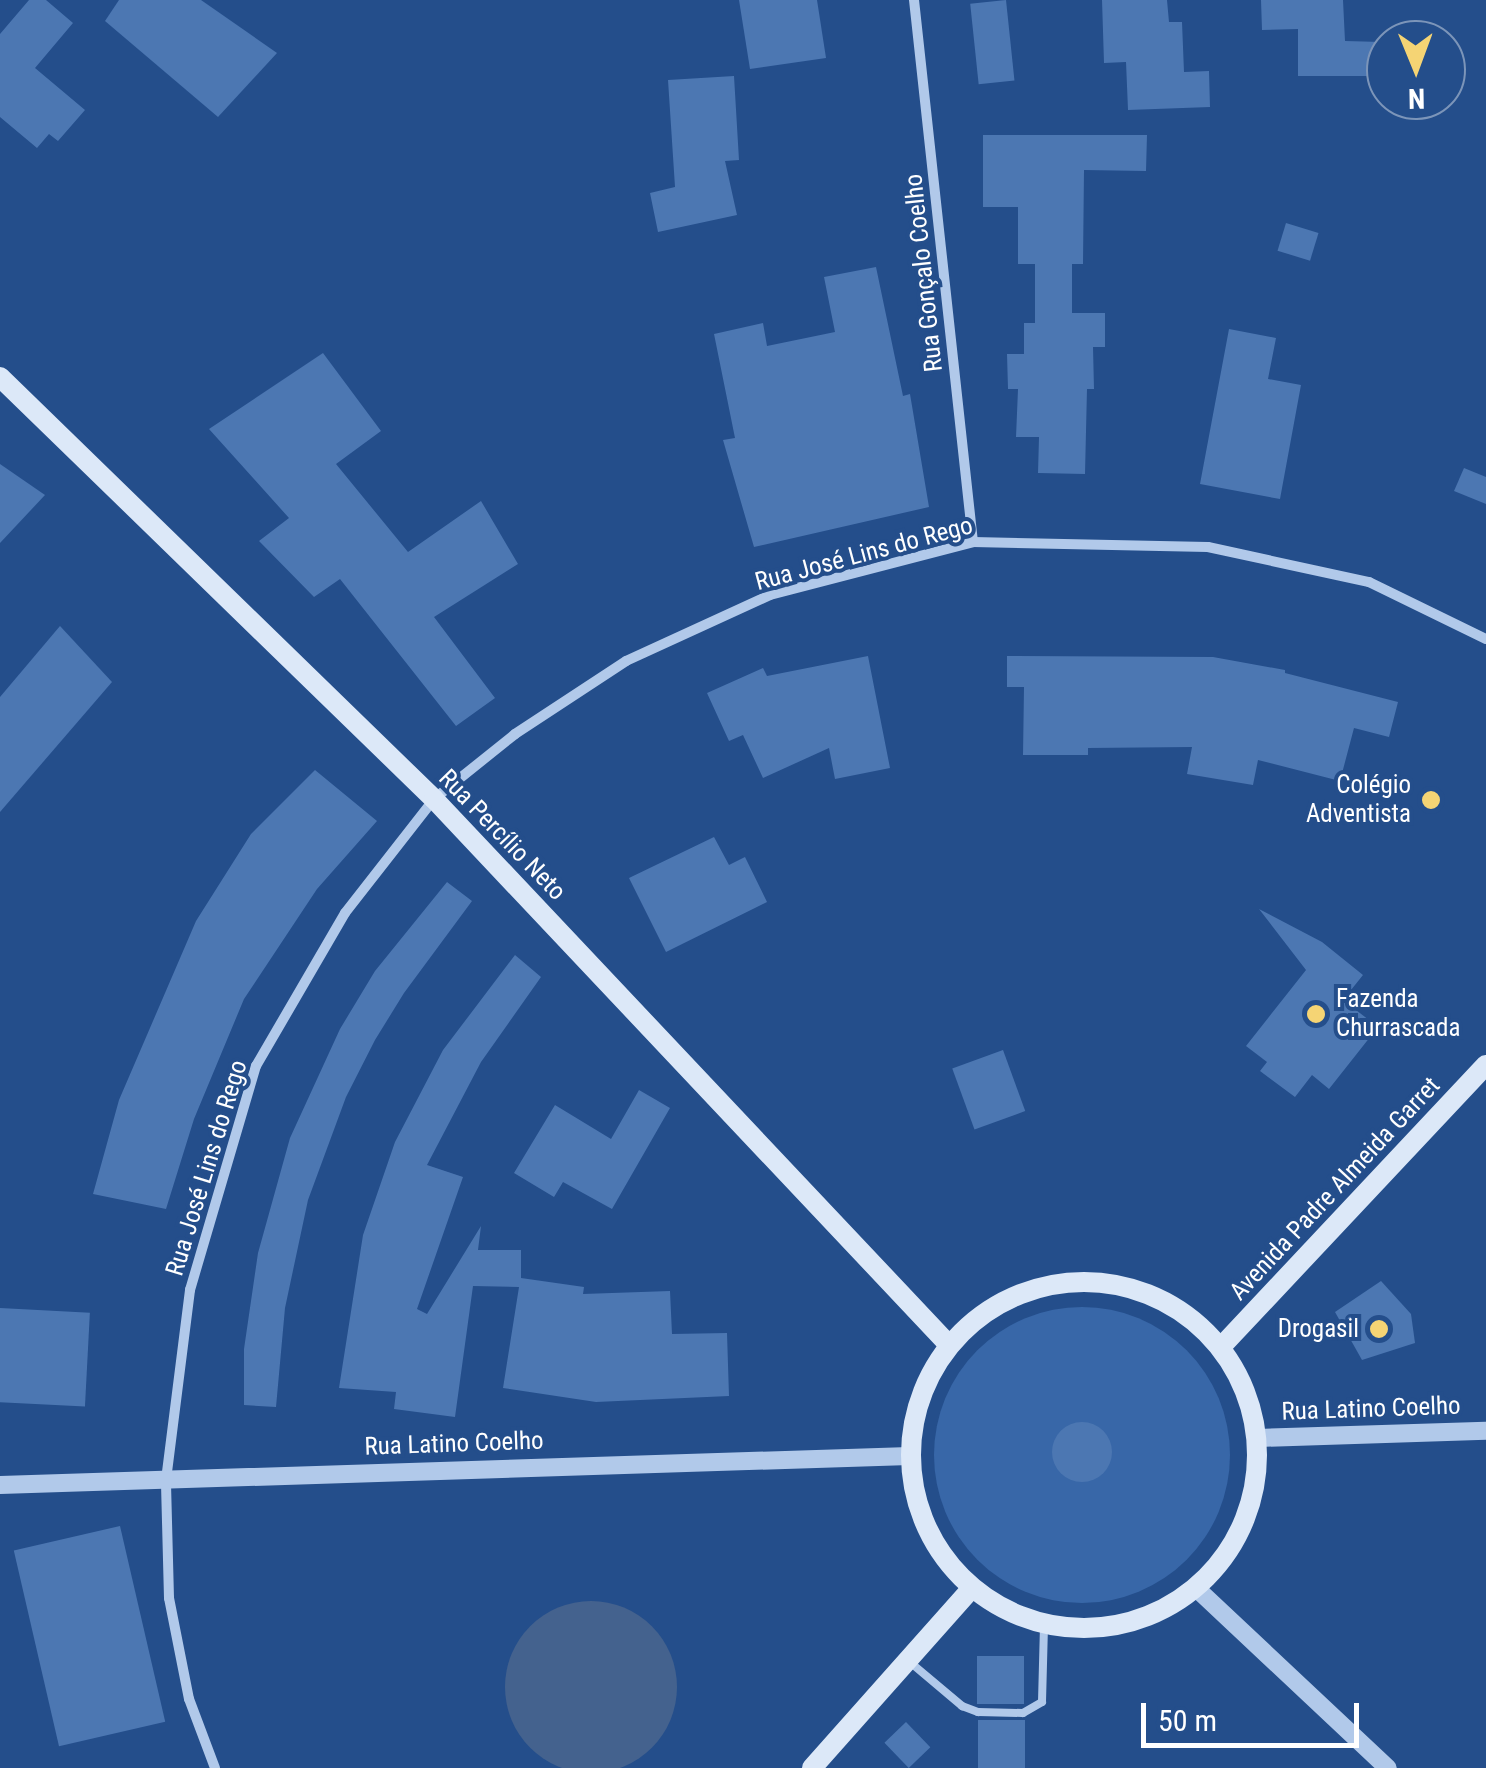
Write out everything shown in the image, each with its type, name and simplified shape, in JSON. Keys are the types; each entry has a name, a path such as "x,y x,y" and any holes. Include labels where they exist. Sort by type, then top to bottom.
{"main road":[{"name":"Rua Percílio Neto","path":"0,377 434,799 949,1345"},
{"name":"Avenida Padre Almeida Garret","path":"1221,1347 1486,1065"},
{"path":"1078,1282 1108,1283 1150,1294 1189,1316 1221,1347 1252,1405 1258,1438 1258,1472 1245,1520 1220,1564 1196,1588 1162,1610 1124,1623 1084,1628 1044,1624 1006,1610 972,1588 946,1561 926,1529 914,1494 910,1456 920,1397 949,1345 982,1315 1021,1293 1078,1282"},
{"path":"812,1768 972,1588"}],"street":[{"name":"Rua Gonçalo Coelho","path":"914,0 973,542"},
{"name":"Rua José Lins do Rego","path":"215,1768 189,1699 169,1598 166,1480 190,1290 256,1066 346,913 434,799 515,734 626,662 770,595 973,542 1208,547 1369,582 1486,639"},
{"name":"Rua Latino Coelho","path":"1258,1438 1486,1431"},
{"name":"Rua Latino Coelho","path":"0,1485 910,1456"},
{"path":"1196,1588 1388,1768"}],"lane":[{"path":"908,1660 962,1706 978,1712 1023,1714 1042,1702 1044,1624"}],"shaded area":[{"path":"1082,1307 1139,1318 1187,1350 1219,1398 1230,1455 1219,1512 1187,1560 1139,1592 1082,1603 1025,1592 977,1560 945,1512 934,1455 945,1398 977,1350 1025,1318"},
{"path":"591,1601 624,1608 652,1626 670,1654 677,1687 670,1720 652,1748 624,1766 591,1773 558,1766 530,1748 512,1720 505,1687 512,1654 530,1626 558,1608"}],"building":[{"path":"29,0 46,0 73,23 35,68 85,110 58,141 49,134 37,148 0,117 0,34"},
{"path":"119,0 201,0 277,53 218,117 105,21"},
{"path":"739,0 817,0 826,58 750,69"},
{"path":"1006,0 1014,81 979,84 970,4"},
{"path":"1102,0 1167,0 1169,22 1182,22 1184,72 1209,71 1210,107 1128,110 1126,62 1104,63"},
{"path":"1261,0 1343,0 1345,41 1366,42 1366,76 1298,76 1298,29 1262,30"},
{"path":"734,76 739,160 725,161 737,215 658,232 650,193 675,187 668,80"},
{"path":"983,135 1147,135 1146,171 1084,170 1083,264 1072,264 1072,313 1105,313 1105,347 1093,347 1094,389 1087,389 1085,474 1038,473 1039,437 1016,437 1018,389 1008,389 1007,354 1024,354 1024,323 1035,323 1035,264 1018,264 1018,207 983,207"},
{"path":"1286,223 1319,233 1310,261 1278,251"},
{"path":"876,267 903,396 910,394 929,507 754,547 723,440 735,438 714,334 763,323 767,346 835,332 824,277"},
{"path":"1229,329 1276,338 1268,379 1301,385 1280,499 1200,484"},
{"path":"323,353 381,431 336,464 408,552 481,501 518,564 434,617 495,698 456,726 340,579 314,597 259,541 289,518 209,429"},
{"path":"0,464 45,495 0,543"},
{"path":"1464,468 1486,477 1486,504 1454,491"},
{"path":"60,626 112,682 0,812 0,697"},
{"path":"868,656 890,768 835,779 829,748 763,778 743,735 729,741 707,693 763,668 767,676"},
{"path":"1007,656 1213,657 1285,670 1398,702 1389,737 1354,728 1340,781 1258,760 1253,785 1187,774 1192,747 1088,748 1088,755 1023,755 1024,687 1007,687"},
{"path":"315,770 377,821 317,889 244,999 194,1119 166,1209 93,1194 119,1100 196,921 251,834"},
{"path":"714,837 729,865 745,857 767,902 666,952 629,878"},
{"path":"447,882 472,901 404,993 375,1040 346,1097 308,1200 285,1308 276,1407 244,1405 244,1349 258,1253 290,1138 340,1029 375,971"},
{"name":"Fazenda Churrascada","path":"1259,909 1322,942 1363,975 1343,1000 1378,1027 1329,1089 1312,1075 1295,1097 1260,1071 1267,1062 1246,1046 1306,970"},
{"path":"515,955 541,977 481,1062 427,1165 463,1177 417,1309 427,1314 481,1226 478,1250 521,1250 521,1278 584,1287 583,1294 670,1291 672,1334 727,1333 729,1396 596,1402 503,1388 519,1287 473,1286 455,1417 394,1409 396,1392 339,1388 363,1235 395,1142 443,1050"},
{"path":"1003,1050 1025,1111 974,1130 952,1068"},
{"path":"639,1090 670,1108 612,1209 563,1182 554,1197 514,1173 555,1105 611,1139"},
{"name":"Drogasil","path":"1381,1281 1411,1314 1415,1343 1362,1360 1335,1312"},
{"path":"0,1308 90,1313 85,1407 0,1402"},
{"path":"1082,1422 1103,1431 1112,1452 1103,1473 1082,1482 1061,1473 1052,1452 1061,1431"},
{"path":"120,1526 165,1722 59,1746 14,1551"},
{"path":"977,1656 1024,1656 1024,1704 977,1704"},
{"path":"978,1720 1025,1720 1025,1768 978,1768"},
{"path":"906,1722 930,1747 909,1768 884,1743"}],"place":[{"name":"Colégio Adventista","path":"1431,800"},
{"name":"Fazenda Churrascada","path":"1316,1014"},
{"name":"Drogasil","path":"1379,1329"}]}
